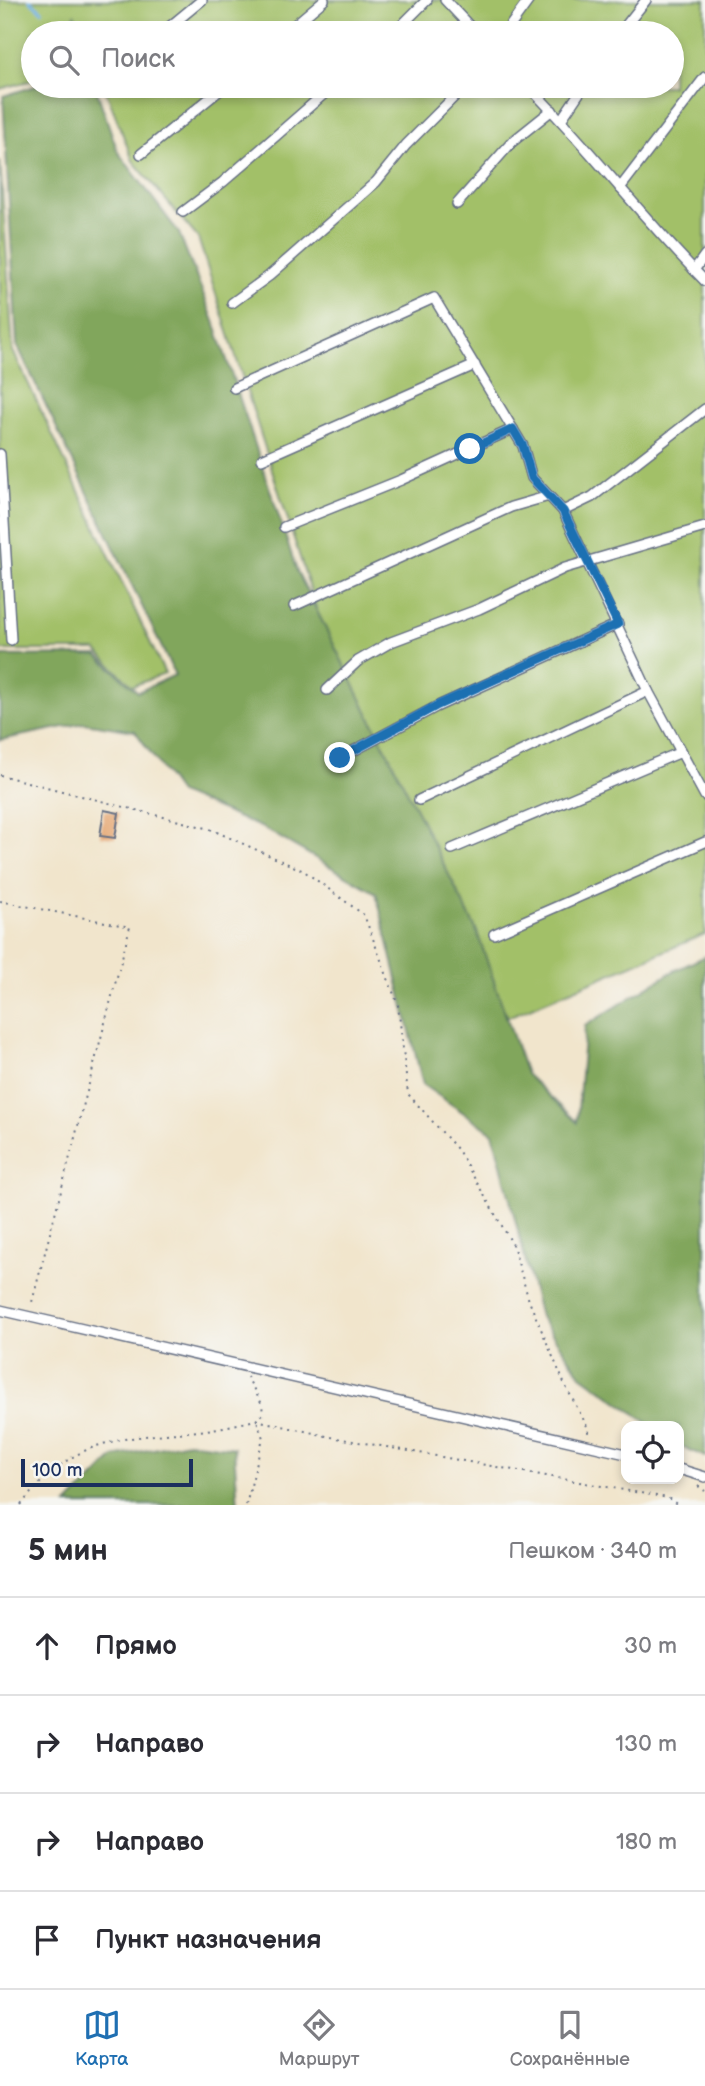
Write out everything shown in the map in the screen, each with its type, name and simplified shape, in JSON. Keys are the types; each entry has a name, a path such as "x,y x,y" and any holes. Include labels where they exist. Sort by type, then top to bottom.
{"street":[{"path":"177,21 202,0"},
{"path":"299,21 324,0"},
{"path":"406,21 426,0"},
{"path":"445,0 465,21"},
{"path":"514,21 529,0"},
{"path":"629,21 646,0"},
{"path":"620,188 705,76"},
{"path":"141,154 210,98"},
{"path":"183,212 223,182 319,98"},
{"path":"232,303 269,276 376,182 406,145 453,98"},
{"path":"540,98 705,281"},
{"path":"561,120 576,98"},
{"path":"457,204 512,142 552,110"},
{"path":"694,270 705,255"},
{"path":"234,388 433,298 523,446 532,478 563,511 649,691 705,796"},
{"path":"262,459 475,365"},
{"path":"563,511 592,497 705,409"},
{"path":"284,527 401,480 513,429"},
{"path":"0,454 11,640"},
{"path":"294,606 407,557 511,507 549,496"},
{"path":"327,690 358,661 391,642 480,610 565,568 705,528"},
{"path":"340,758 436,706 618,624"},
{"path":"419,800 649,691"},
{"path":"452,849 681,752"},
{"path":"494,934 705,842"},
{"path":"0,1310 621,1453"},
{"path":"684,1471 705,1477"}],"path":[{"path":"0,775 210,829 304,871 364,915 398,1005 408,1094 457,1150 513,1245 529,1301 565,1385 589,1428 588,1445"},
{"path":"0,901 130,927 29,1315"},
{"path":"242,1366 262,1404 263,1414 256,1420"},
{"path":"246,1505 263,1438 256,1420"},
{"path":"21,1505 42,1478 83,1449 115,1438 201,1430 256,1420 331,1437 668,1498 678,1505"}],"green space":[{"path":"0,0 705,0 705,934 508,1017 356,733 198,238 133,161 109,98 684,98 684,21 78,21 75,15 71,21 21,21 21,83 0,89"},
{"path":"21,90 21,98 99,98 118,152 179,233 214,321 297,571 476,929 526,1074 577,1122 585,1026 672,972 705,956 705,1457 684,1447 684,1421 645,1421 581,1375 540,1317 493,1133 423,1085 376,893 263,828 179,793 135,731 84,723 0,740 0,656 97,655 138,692 175,675 17,345 3,96"},
{"path":"0,160 13,351 165,674 132,686 96,650 0,650"},
{"path":"188,1442 234,1448 238,1505 67,1505 114,1457"}],"building":[{"path":"104,810 119,813 115,838 100,836"}],"waterway":[{"path":"30,0 42,11"}],"route":[{"path":"340,758 436,706 618,624 583,558 563,511 532,478 523,446 513,429 470,449"}]}
